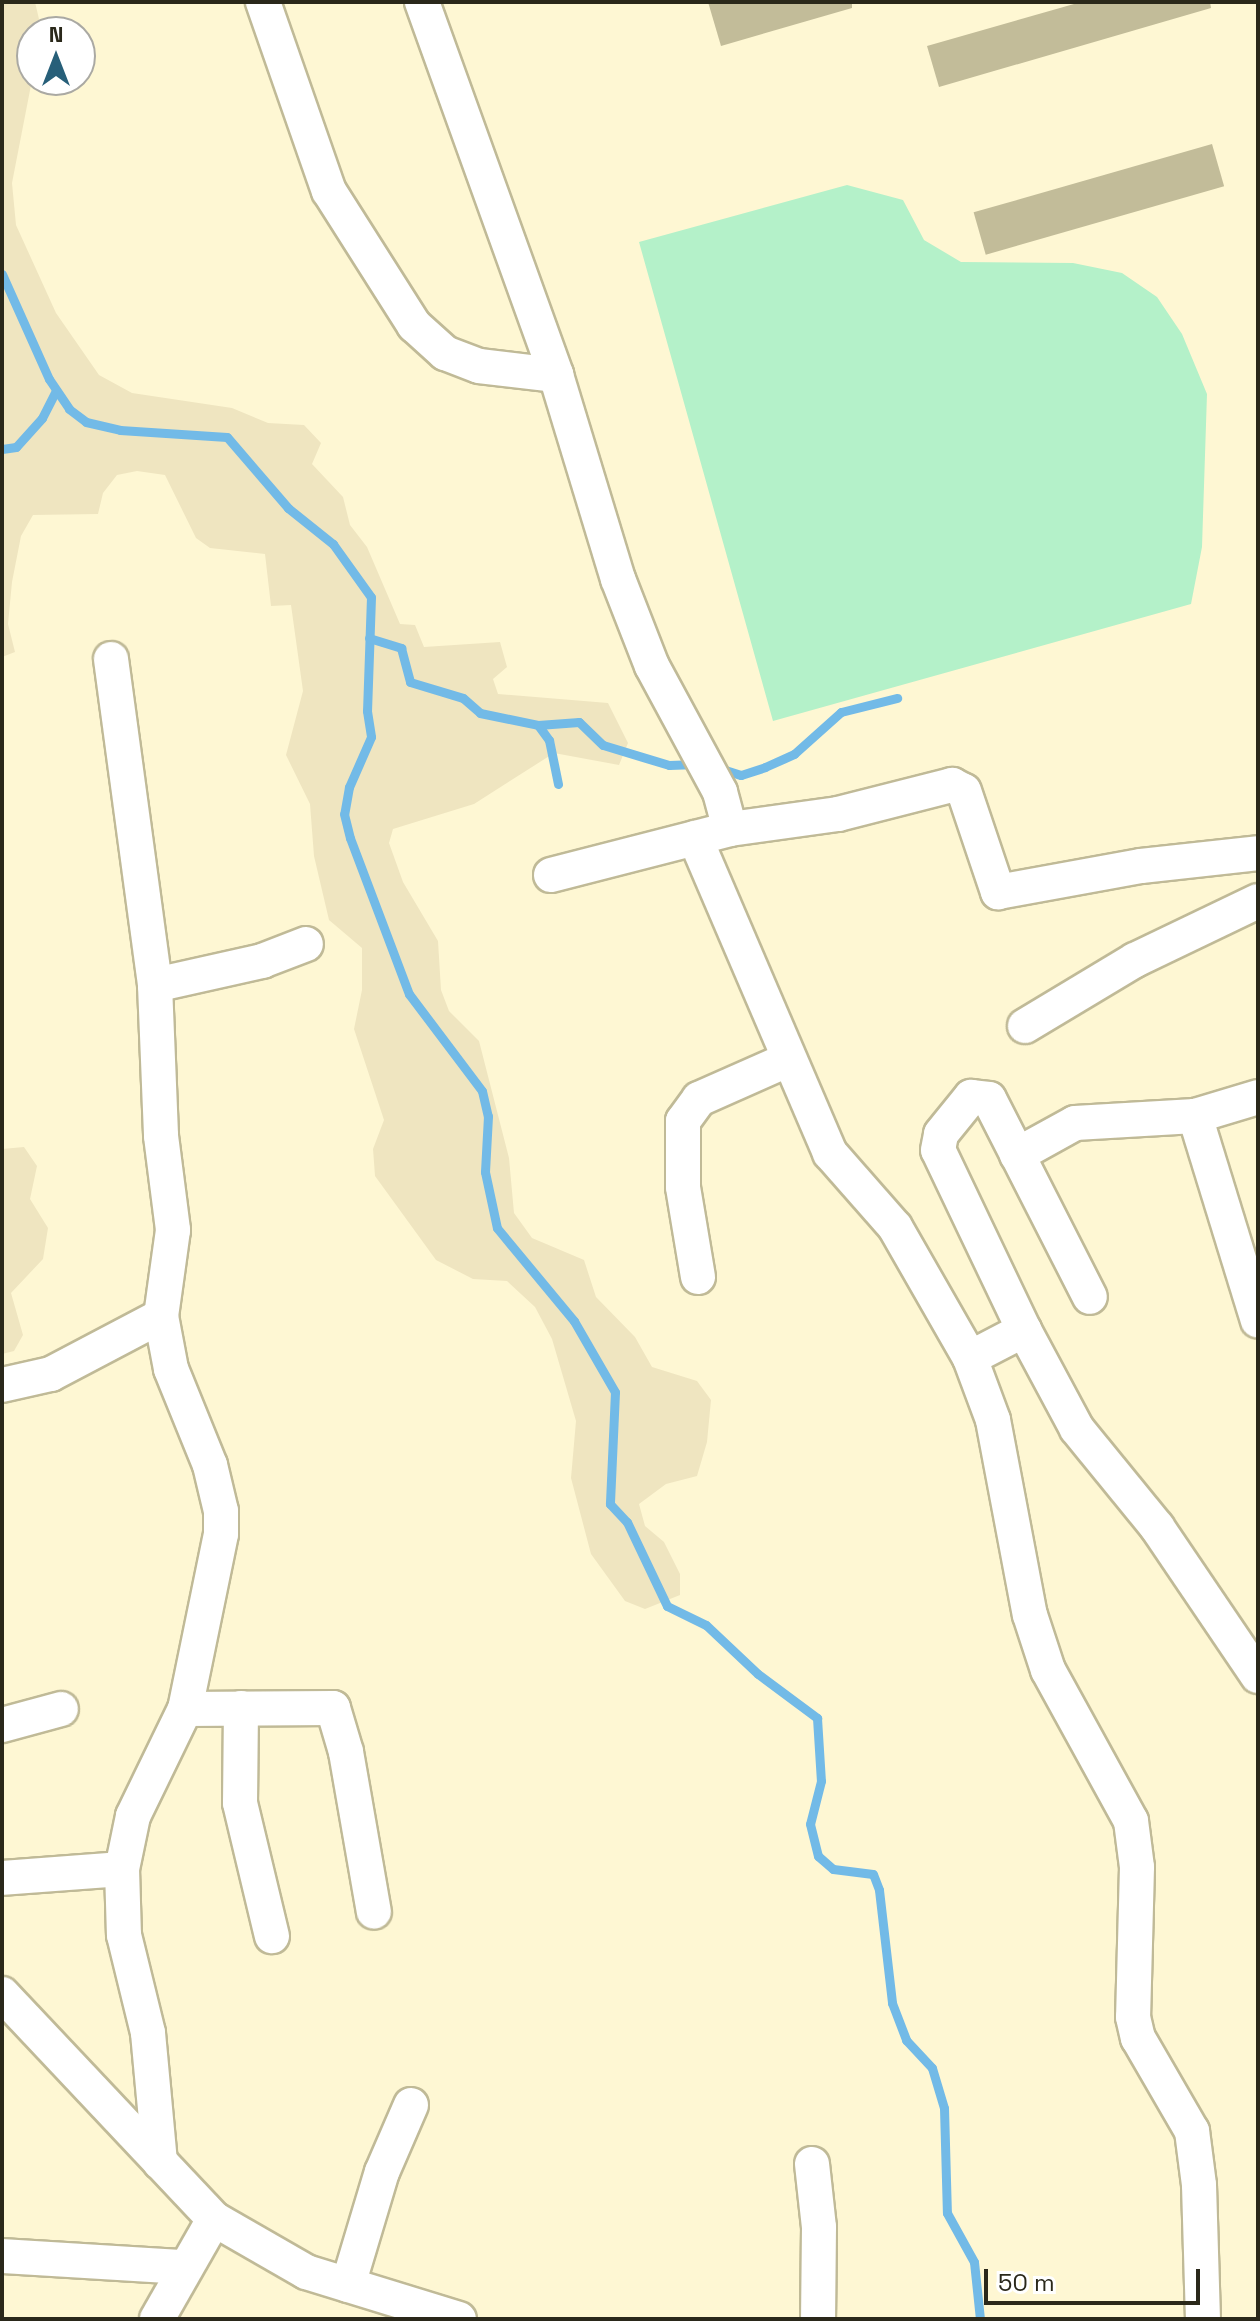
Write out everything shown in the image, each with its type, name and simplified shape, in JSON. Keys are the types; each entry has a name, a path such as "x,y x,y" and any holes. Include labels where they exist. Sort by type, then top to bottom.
{"street":[{"path":"263,2 329,191 414,325 445,353 479,366 556,375"},
{"path":"422,2 556,375 630,608 652,666 720,792 730,829"},
{"path":"111,659 155,985 161,1136 173,1230 161,1316 171,1369 210,1465 221,1511 221,1534 185,1709 133,1816 122,1869 124,1935 148,2033 160,2162"},
{"path":"551,875 730,829 838,814 952,785 964,791 998,892 1185,859 1258,853"},
{"path":"695,838 787,1060 830,1153 895,1227 970,1358 993,1420 1030,1615 1048,1670 1135,1836 1133,2017 1138,2038 1192,2131 1199,2185 1203,2319"},
{"path":"1025,1026 1135,960 1258,901"},
{"path":"155,985 262,961 306,944"},
{"path":"698,1277 683,1187 683,1121 699,1099 787,1060"},
{"path":"1090,1297 1058,1225 989,1099 979,1095 971,1097 938,1141 1024,1330 1077,1429 1157,1527 1258,1676"},
{"path":"1017,1155 1089,1120 1195,1116 1258,1097"},
{"path":"1195,1116 1258,1321"},
{"path":"2,1385 51,1374 114,1336 161,1316"},
{"path":"970,1358 1024,1330"},
{"path":"241,1708 240,1803 272,1936"},
{"path":"185,1709 333,1708 346,1752 374,1912"},
{"path":"2,1725 61,1709"},
{"path":"2,1878 122,1869"},
{"path":"5,2005 214,2219 306,2272 459,2319"},
{"path":"348,2285 382,2172 411,2105"},
{"path":"812,2164 819,2241 818,2319"},
{"path":"157,2319 214,2219"},
{"path":"2,2256 184,2267"}],"green space":[{"path":"847,185 903,200 924,240 961,262 1073,263 1122,273 1157,297 1182,334 1207,394 1202,547 1191,604 773,721 639,242"}],"sand":[{"path":"2,2 35,2 38,16 16,16 16,96 29,96 12,183 16,225 56,313 99,375 132,393 232,408 268,423 304,425 321,443 312,464 343,497 350,525 367,547 400,624 415,625 424,647 500,642 507,667 493,679 498,694 608,703 628,743 619,765 554,753 474,804 393,829 389,843 403,882 438,941 441,990 449,1011 479,1041 509,1158 514,1213 532,1238 584,1260 596,1297 635,1337 652,1367 697,1381 711,1400 707,1442 697,1476 666,1484 639,1504 645,1526 664,1542 680,1574 680,1595 645,1609 625,1601 591,1554 571,1478 576,1421 552,1339 535,1307 507,1281 473,1279 436,1260 375,1176 373,1149 384,1120 354,1029 362,990 362,948 329,920 314,856 310,804 286,755 303,691 291,605 271,606 265,554 210,548 196,538 165,475 137,471 117,475 103,493 98,514 33,515 21,536 12,582 8,624 15,652 2,657"},
{"path":"24,1147 37,1166 30,1199 48,1228 43,1259 11,1293 23,1335 14,1351 2,1354 2,1149"}],"building":[{"path":"708,2 852,2 852,8 721,46"},
{"path":"1081,2 1210,2 1211,8 939,87 927,46"},
{"path":"1212,144 1224,186 986,255 974,212"}],"waterway":[{"path":"2,274 49,379 69,409 86,422 120,430 227,437 288,508 333,544 371,597 367,711 371,737 349,787 344,814 350,838 409,994 482,1091 488,1116 485,1172 497,1228 574,1321 615,1392 610,1504 627,1522 667,1606 706,1625 758,1674 817,1718 821,1781 810,1824 818,1856 833,1869 873,1874 879,1890 892,2003 906,2040 932,2068 944,2108 947,2213 974,2262 980,2319"},
{"path":"2,449 16,447 42,418 56,390"},
{"path":"369,638 401,648 410,682 463,698 480,713 538,725 549,740 558,784"},
{"path":"719,768 741,775 765,767 794,754 841,712 897,698"},
{"path":"538,725 579,722 603,745 669,765 697,764"}]}
